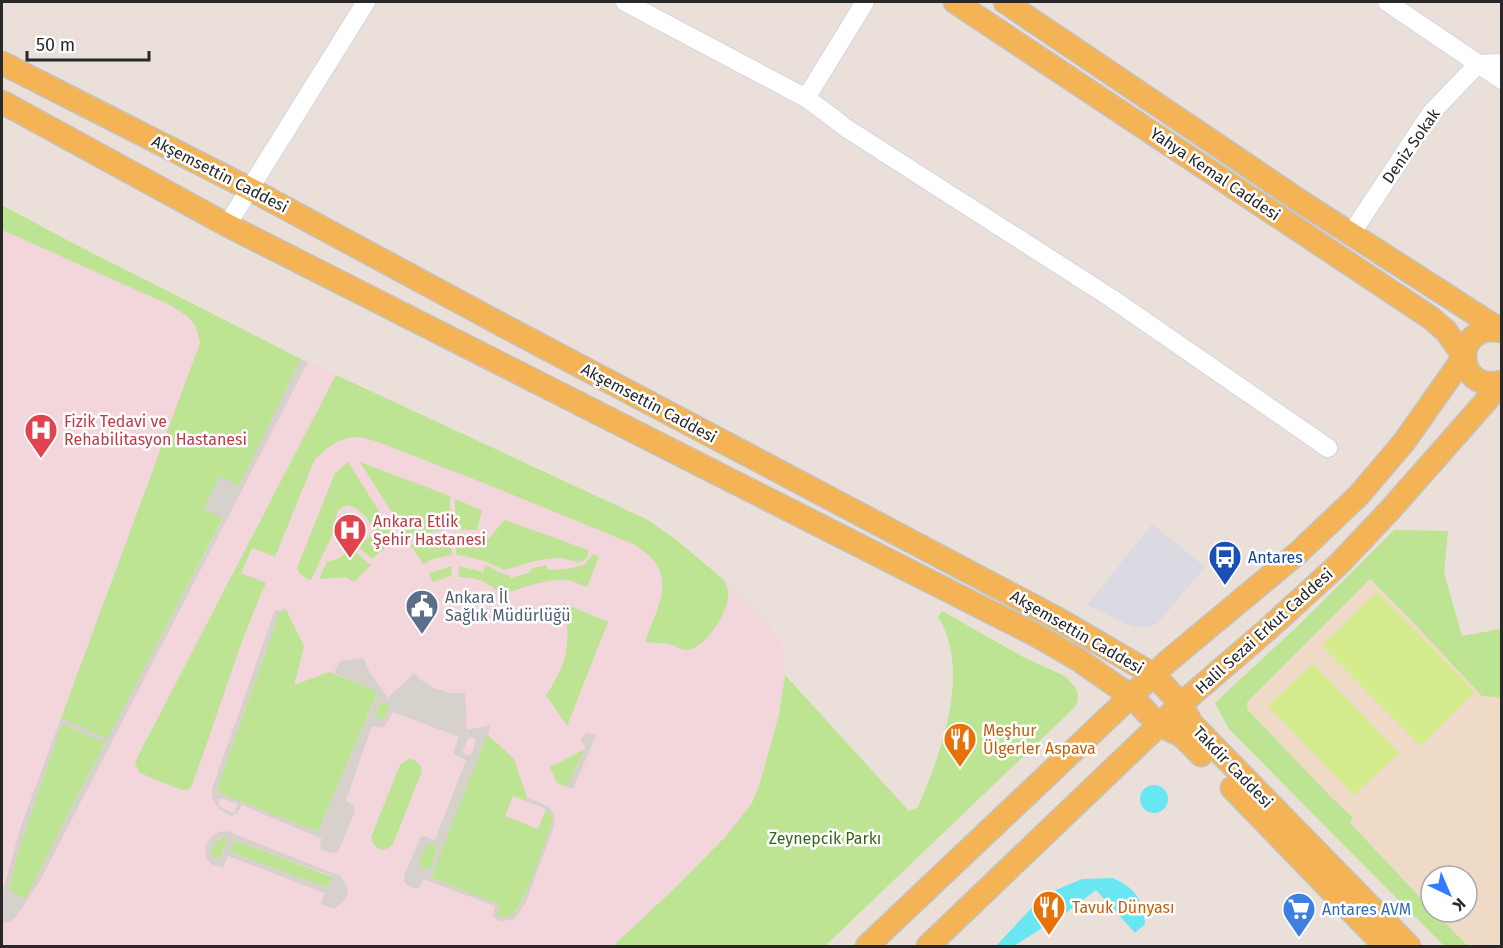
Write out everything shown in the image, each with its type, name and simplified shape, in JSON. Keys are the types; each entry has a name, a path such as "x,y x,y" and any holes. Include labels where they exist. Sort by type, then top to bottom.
{"main road":[{"name":"Yahya Kemal Caddesi","path":"955,2 1431,318 1446,331 1464,357"},
{"name":"Yahya Kemal Caddesi","path":"1005,2 1351,234 1502,331"},
{"name":"Akşemsettin Caddesi","path":"2,63 250,189 1052,616 1154,675 1132,697 1079,660 995,614 227,225 2,102"},
{"path":"1154,675 1299,552 1359,495 1404,442 1464,357 1465,348 1476,334 1484,330 1502,331"},
{"name":"Halil Sezai Erkut Caddesi","path":"1464,357 1470,374 1477,380 1494,384 1502,382"},
{"name":"Halil Sezai Erkut Caddesi","path":"1154,675 1181,704 1268,629 1338,564 1390,510 1502,382"},
{"path":"867,946 1132,697 1159,725"},
{"path":"928,946 1181,704"},
{"name":"Takdir Caddesi","path":"1181,704 1193,726 1408,946"},
{"name":"Takdir Caddesi","path":"1159,725 1180,735 1384,946"}],"street":[{"path":"227,225 366,2"},
{"path":"626,2 806,98 846,128 1112,298 1328,447"},
{"path":"806,98 865,2"},
{"path":"1387,2 1502,80"},
{"path":"1478,64 1502,63"},
{"name":"Deniz Sokak","path":"1351,234 1431,113 1478,64"}],"shaded area":[{"name":"Ankara Etlik Şehir Hastanesi","path":"2,205 301,359 648,520 674,538 724,580 769,625 780,641 784,651 785,675 779,714 760,783 752,803 727,835 613,946 2,946"},
{"path":"301,359 308,362 40,881 15,918 7,923 3,922 4,887 21,826 61,718 107,739 223,519 204,509 220,476 239,486","holes":["62,723 105,743 25,899 9,890 18,852"]},
{"path":"1152,524 1205,567 1159,622 1151,627 1133,627 1087,605"},
{"path":"1394,530 1448,531 1444,573 1462,636 1501,629 1501,946 1444,946 1422,924 1479,924 1479,864 1419,864 1419,921 1229,729 1215,703 1304,620"},
{"path":"275,610 280,611 217,789 221,794 318,832 378,692 334,673 340,661 363,658 370,673 388,698 414,673 434,688 449,693 465,693 467,730 491,725 431,877 500,905 497,916 502,918 512,915 524,898 553,819 546,809 526,801 527,797 549,807 554,814 555,823 526,902 516,917 512,920 501,921 493,916 495,906 423,879 419,888 416,889 404,882 404,876 420,838 424,836 435,840 466,760 453,752 459,737 393,712 384,727 372,726 346,800 354,806 355,811 338,852 329,853 322,850 319,846 322,839 242,805 232,816 220,810 212,797 212,789","holes":["381,701 390,705 384,720 375,716","469,737 475,739 471,755 463,753","221,798 238,804 234,813 225,810 218,802","433,844 437,849 428,870 421,867 419,862 426,845"]},
{"path":"588,733 596,735 573,789 567,787 585,749 580,740"},
{"path":"227,831 340,876 348,888 347,895 343,902 334,909 321,904 325,893 228,856 223,868 211,864 206,857 205,846 212,836","holes":["219,838 228,838 220,860 215,859 211,851 214,844","234,840 332,876 328,888 230,852"]}],"green space":[{"path":"2,205 301,359 239,486 220,477 204,508 223,518 107,740 61,718 200,343 191,320 170,305 2,230"},
{"path":"336,375 648,520 674,538 724,580 728,589 728,598 719,621 707,638 686,650 670,644 645,642 660,601 662,578 658,567 649,556 635,545 383,444 359,437 346,438 331,446 314,461 275,557 252,548 241,573 266,583 245,633 191,787 181,790 140,773 135,763 137,758"},
{"path":"348,462 396,538 372,559 358,547 375,532 364,515 347,505 338,510 335,529 311,580 304,577 297,568 335,473"},
{"path":"360,462 450,496 450,529 430,532 409,540"},
{"path":"455,499 482,510 477,530 455,529"},
{"path":"505,520 588,550 588,556 582,562 554,558 503,570 480,560 456,555 457,533 489,538"},
{"path":"1394,530 1448,531 1444,573 1462,636 1501,629 1501,699 1482,696 1370,579 1247,702 1247,709 1353,818 1350,823 1419,896 1419,921 1229,729 1215,703 1304,620"},
{"path":"429,538 432,544 450,541 452,555 433,559 423,564 411,545"},
{"path":"351,548 371,565 354,582 345,577 321,579 327,561 340,557"},
{"path":"593,554 599,557 587,587 570,581 556,580 502,594 482,581 458,577 459,566 483,572 485,565 510,578 546,565 548,570 584,565"},
{"path":"452,566 451,576 433,582 429,573"},
{"path":"1377,592 1475,692 1421,746 1322,646"},
{"path":"563,603 608,622 567,726 546,695 559,673 566,651 567,629"},
{"path":"286,609 304,647 294,685 329,672 378,691 318,832 221,794 217,789 280,611"},
{"name":"Zeynepcik Parkı","path":"942,611 1025,658 1065,676 1076,688 1078,696 1074,708 825,946 613,946 727,835 752,803 760,783 779,714 785,675 909,811 918,807 943,738 953,686 948,638 938,617"},
{"path":"1313,664 1399,753 1354,795 1268,706"},
{"path":"381,701 390,705 384,720 375,717"},
{"path":"62,723 105,743 25,899 8,891 18,852"},
{"path":"487,734 514,759 527,797 526,801 513,796 505,816 538,829 546,809 553,819 524,898 519,908 506,917 496,916 500,906 431,877"},
{"path":"585,749 567,787 557,783 550,767"},
{"path":"408,759 417,762 422,771 393,844 381,850 374,845 371,837 400,765"},
{"path":"226,837 229,838 219,860 212,854 212,847"},
{"path":"234,840 332,877 328,888 229,852"},
{"path":"426,845 437,848 428,870 420,867 419,862"},
{"path":"1422,924 1446,924 1468,946 1444,946"}],"water":[{"path":"1154,785 1164,789 1168,799 1164,809 1154,813 1144,809 1140,799 1144,789"},
{"path":"1113,878 1132,890 1140,901 1145,924 1135,933 1096,890 1067,912 1014,946 996,946 1038,901 1056,890 1082,879"}],"place":[{"name":"Fizik Tedavi ve Rehabilitasyon Hastanesi","path":"41,459"},
{"name":"Ankara Etlik Şehir Hastanesi","path":"350,559"},
{"name":"Antares","path":"1225,586"},
{"name":"Ankara İl Sağlık Müdürlüğü","path":"422,635"},
{"name":"Meşhur Ülgerler Aspava","path":"960,768"},
{"name":"Tavuk Dünyası","path":"1049,936"},
{"name":"Antares AVM","path":"1299,938"}]}
